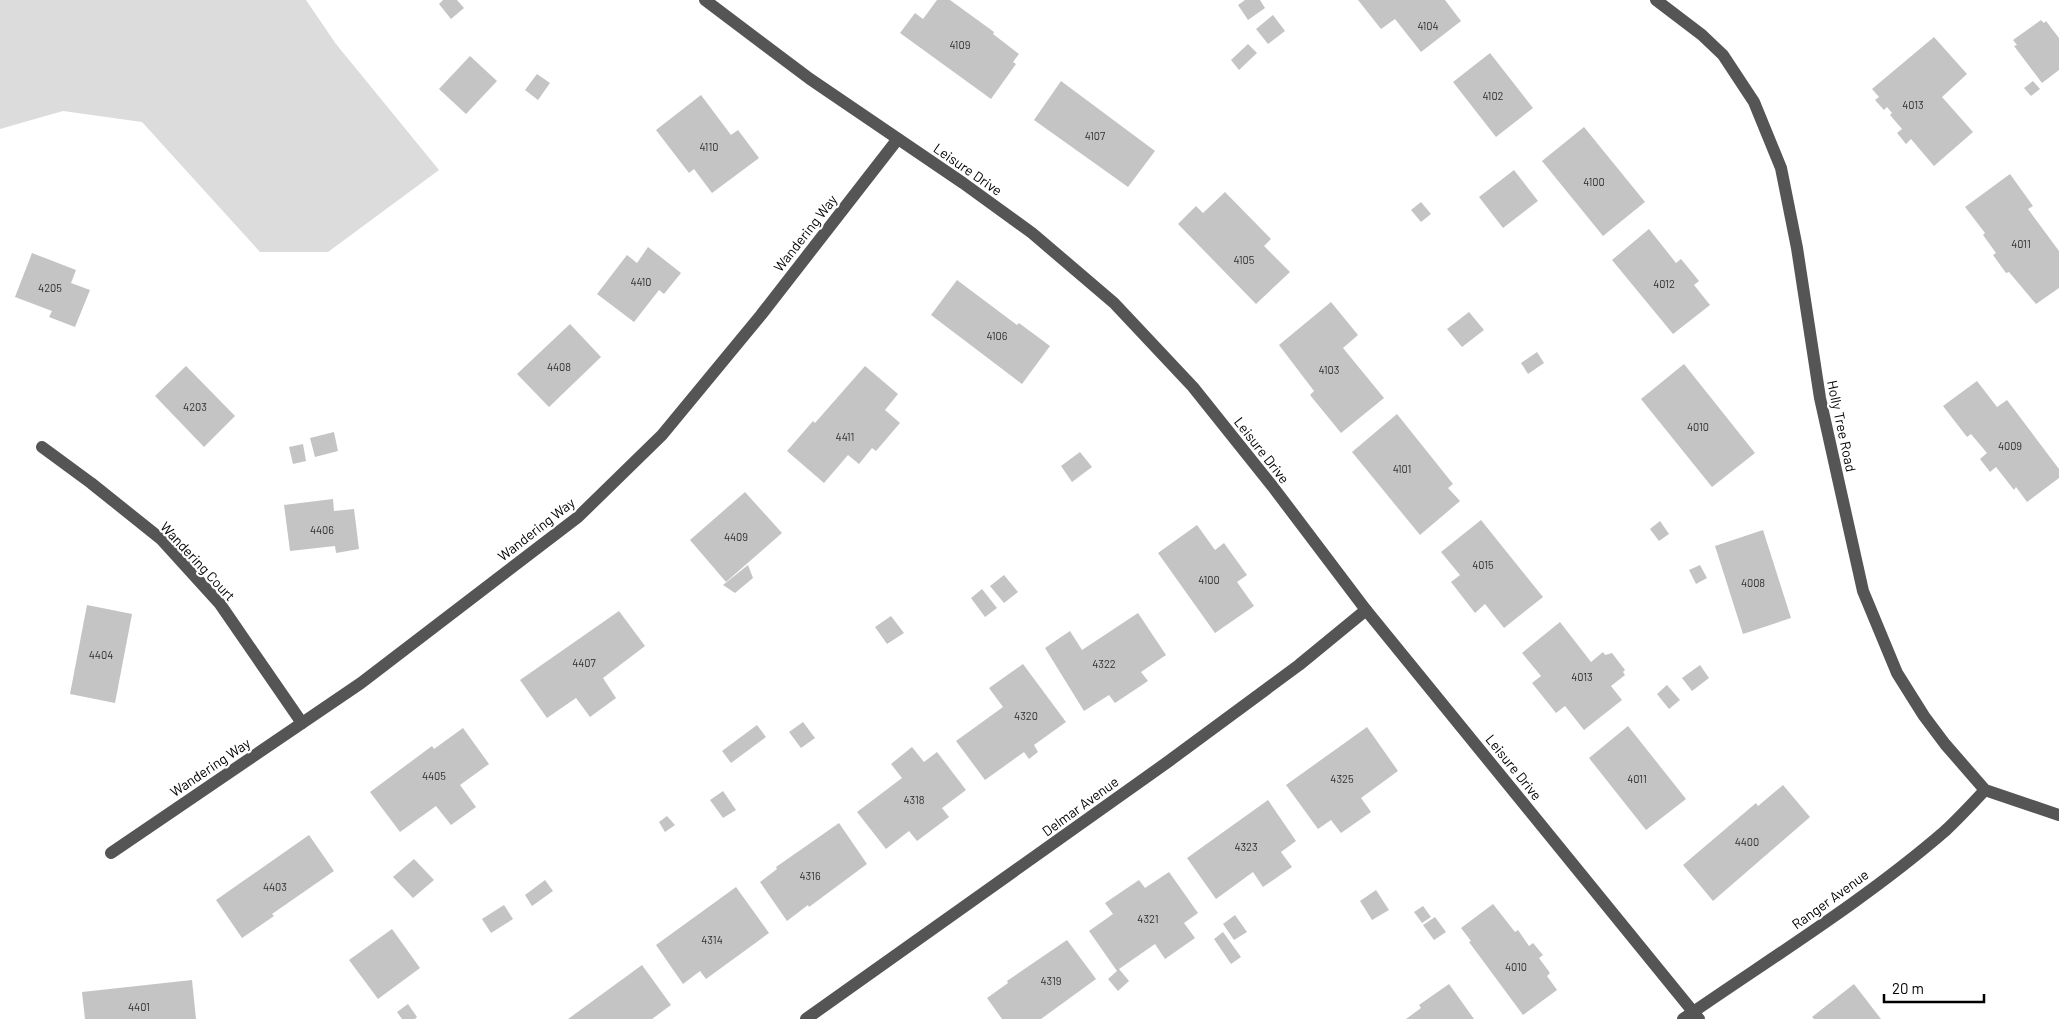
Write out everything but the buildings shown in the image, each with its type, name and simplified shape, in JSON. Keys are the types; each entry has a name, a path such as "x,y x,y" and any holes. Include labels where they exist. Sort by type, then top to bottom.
{"street":[{"name":"Leisure Drive","path":"705,0 897,140 963,183 1032,233 1114,303 1193,387 1273,487 1366,610 1696,1015"},
{"name":"Holly Tree Road","path":"1656,0 1702,35 1723,55 1754,102 1781,168 1797,248 1820,398 1863,591 1897,673 1944,744 1985,790 2059,815"},
{"name":"Wandering Way","path":"111,853 362,683 578,517 662,435 761,315 897,140"},
{"name":"Wandering Court","path":"42,447 161,539 220,604 302,723"},
{"name":"Delmar Avenue","path":"806,1019 1169,761 1299,665 1366,610"},
{"name":"Ranger Avenue","path":"1683,1019 1696,1015 1846,908 1947,829 1985,790"}],"shaded area":[{"path":"0,0 306,0 336,44 439,170 328,252 260,252 142,122 63,111 0,129"}]}
